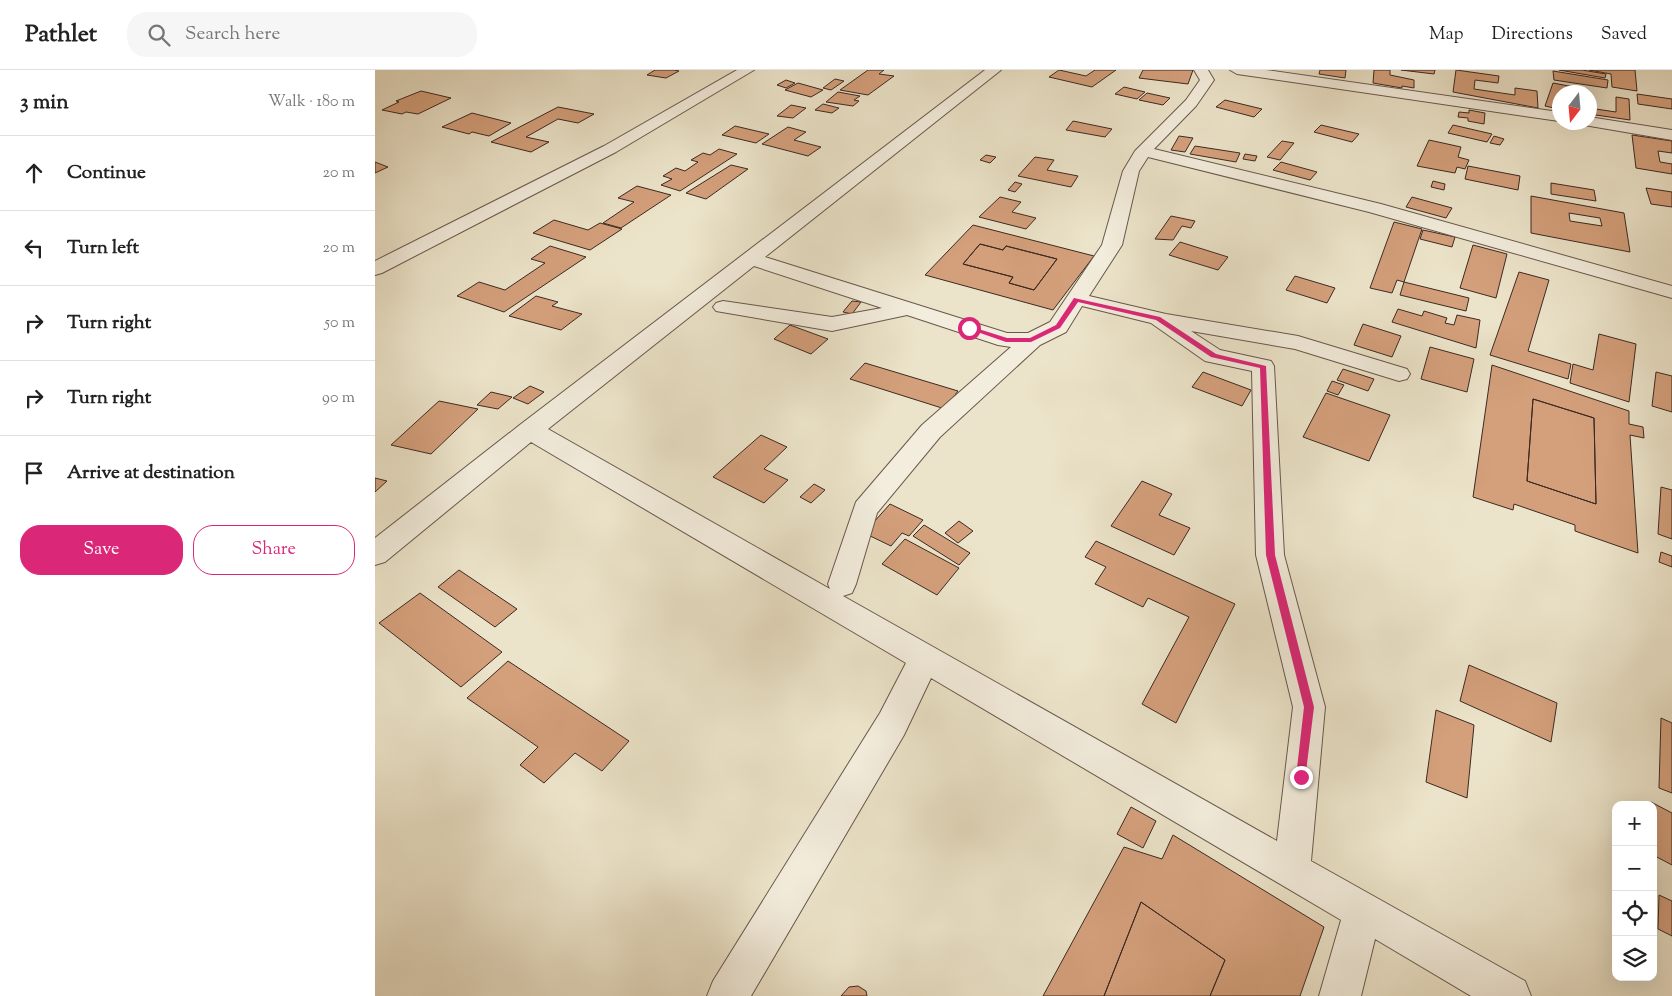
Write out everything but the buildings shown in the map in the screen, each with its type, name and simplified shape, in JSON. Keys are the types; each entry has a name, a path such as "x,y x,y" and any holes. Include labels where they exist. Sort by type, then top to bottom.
{"street":[{"path":"375,269 610,149 747,70"},
{"path":"375,554 530,430 994,70"},
{"path":"842,584 865,508 931,431 1031,340 1058,327 1077,300 1112,245 1131,171 1143,151 1191,103 1207,80 1201,70"},
{"path":"1237,70 1552,116"},
{"path":"1597,123 1672,135"},
{"path":"1143,151 1375,208 1672,292"},
{"path":"751,259 1006,340 1031,340"},
{"path":"1077,300 1158,318 1298,343 1399,374"},
{"path":"723,307 832,324 909,309"},
{"path":"1158,318 1213,356 1263,366 1270,555 1309,707 1292,869"},
{"path":"530,430 1510,996"},
{"path":"728,996 892,724 925,658"},
{"path":"1340,996 1363,911"}],"route":[{"path":"969,328 1006,340 1031,340 1058,327 1077,300 1158,318 1213,356 1263,366 1270,555 1309,707 1301,777"}]}
